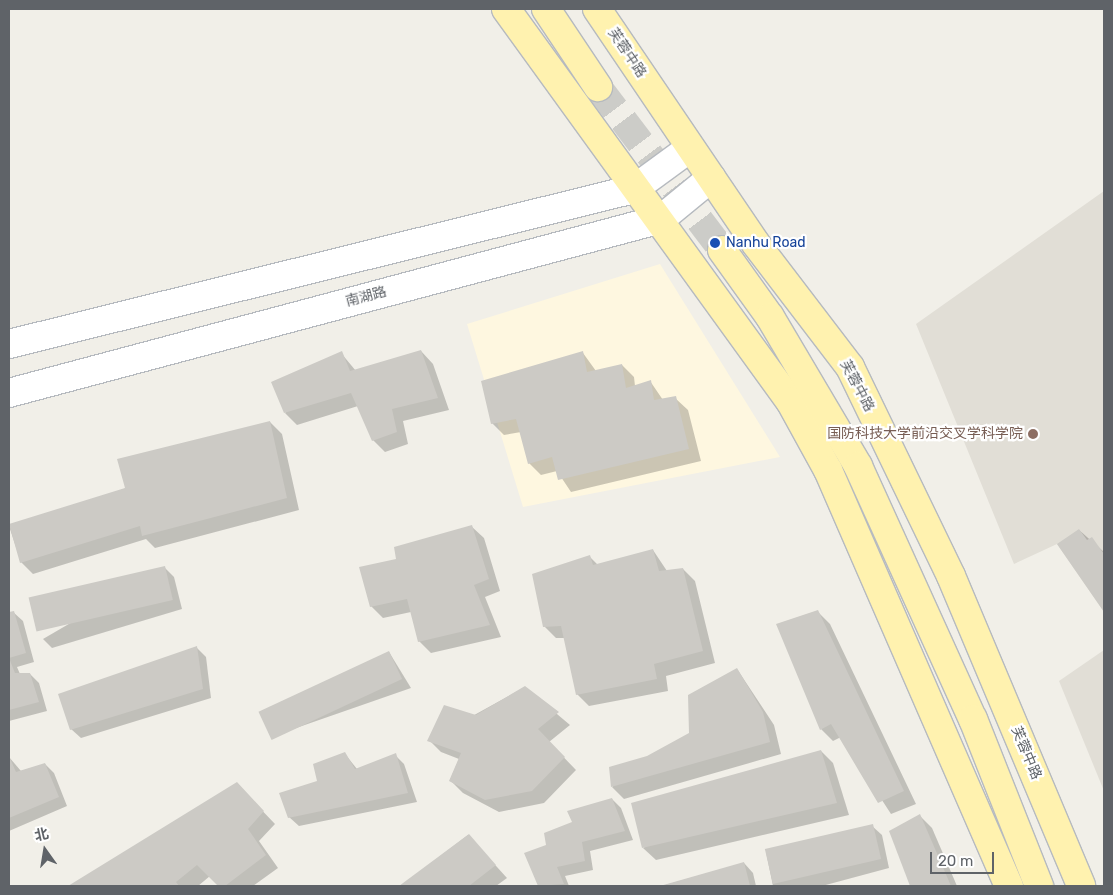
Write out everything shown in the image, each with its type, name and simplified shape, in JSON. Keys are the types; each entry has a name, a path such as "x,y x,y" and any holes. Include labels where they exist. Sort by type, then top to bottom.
{"main road":[{"path":"506,9 634,189 661,219 790,401 828,470 1009,886"},
{"path":"546,9 598,87"},
{"name":"芙蓉中路","path":"597,9 711,178 850,367 951,576 1081,886"},
{"path":"9,344 634,189 690,148"},
{"name":"南湖路","path":"9,393 661,219 711,178"},
{"path":"722,250 770,317 858,466 973,719 1039,886"}],"shaded area":[{"name":"国防科技大学前沿交叉学科学院","path":"1104,191 1104,612 1057,544 1014,564 916,324"},
{"path":"660,264 780,457 523,507 467,324"},
{"path":"1104,650 1104,791 1059,681"}],"building":[{"path":"421,350 438,398 392,409 397,432 372,441 351,393 284,413 271,382 342,351 350,371"},
{"path":"583,351 587,372 622,364 626,388 651,380 654,400 676,396 689,449 558,480 552,457 528,464 516,419 491,424 481,381"},
{"path":"270,421 287,498 142,536 140,526 20,563 9,524 125,488 117,459"},
{"path":"472,525 489,579 474,585 490,625 418,642 407,599 370,607 359,567 396,559 394,547"},
{"path":"1079,529 1087,540 1092,537 1104,554 1104,612 1057,544"},
{"path":"653,549 659,571 683,568 703,651 654,664 657,679 576,695 561,626 543,627 532,574 590,555 593,565"},
{"path":"165,566 173,600 36,632 29,597"},
{"path":"818,610 904,791 878,803 831,724 820,730 776,624"},
{"path":"14,611 26,653 9,658 9,612"},
{"path":"197,646 203,689 70,730 58,694"},
{"path":"389,651 402,679 272,740 258,712"},
{"path":"9,658 15,673 30,673 39,702 9,710"},
{"path":"737,668 763,712 770,742 611,787 609,767 647,756 689,733 688,695"},
{"path":"525,686 559,712 538,729 565,757 532,791 485,800 449,781 461,753 427,741 444,705 476,715"},
{"path":"821,750 837,803 642,848 631,803"},
{"path":"345,752 355,769 396,753 408,793 288,818 279,793 317,781 313,764"},
{"path":"9,756 16,772 45,763 59,797 9,818"},
{"path":"237,782 264,811 248,829 266,855 225,886 218,886 197,865 176,882 179,886 68,886"},
{"path":"612,798 625,831 582,842 585,861 557,867 564,884 538,886 524,853 546,845 544,833 572,822 567,811"},
{"path":"920,814 951,886 910,886 889,831"},
{"path":"873,824 881,859 773,884 765,849"},
{"path":"469,834 496,865 469,886 399,886"},
{"path":"744,862 750,886 660,886"}],"tunnel":[{"path":"598,87 722,250"}],"place":[{"name":"Nanhu Road","path":"715,243"},
{"name":"国防科技大学前沿交叉学科学院","path":"1033,434"}]}
